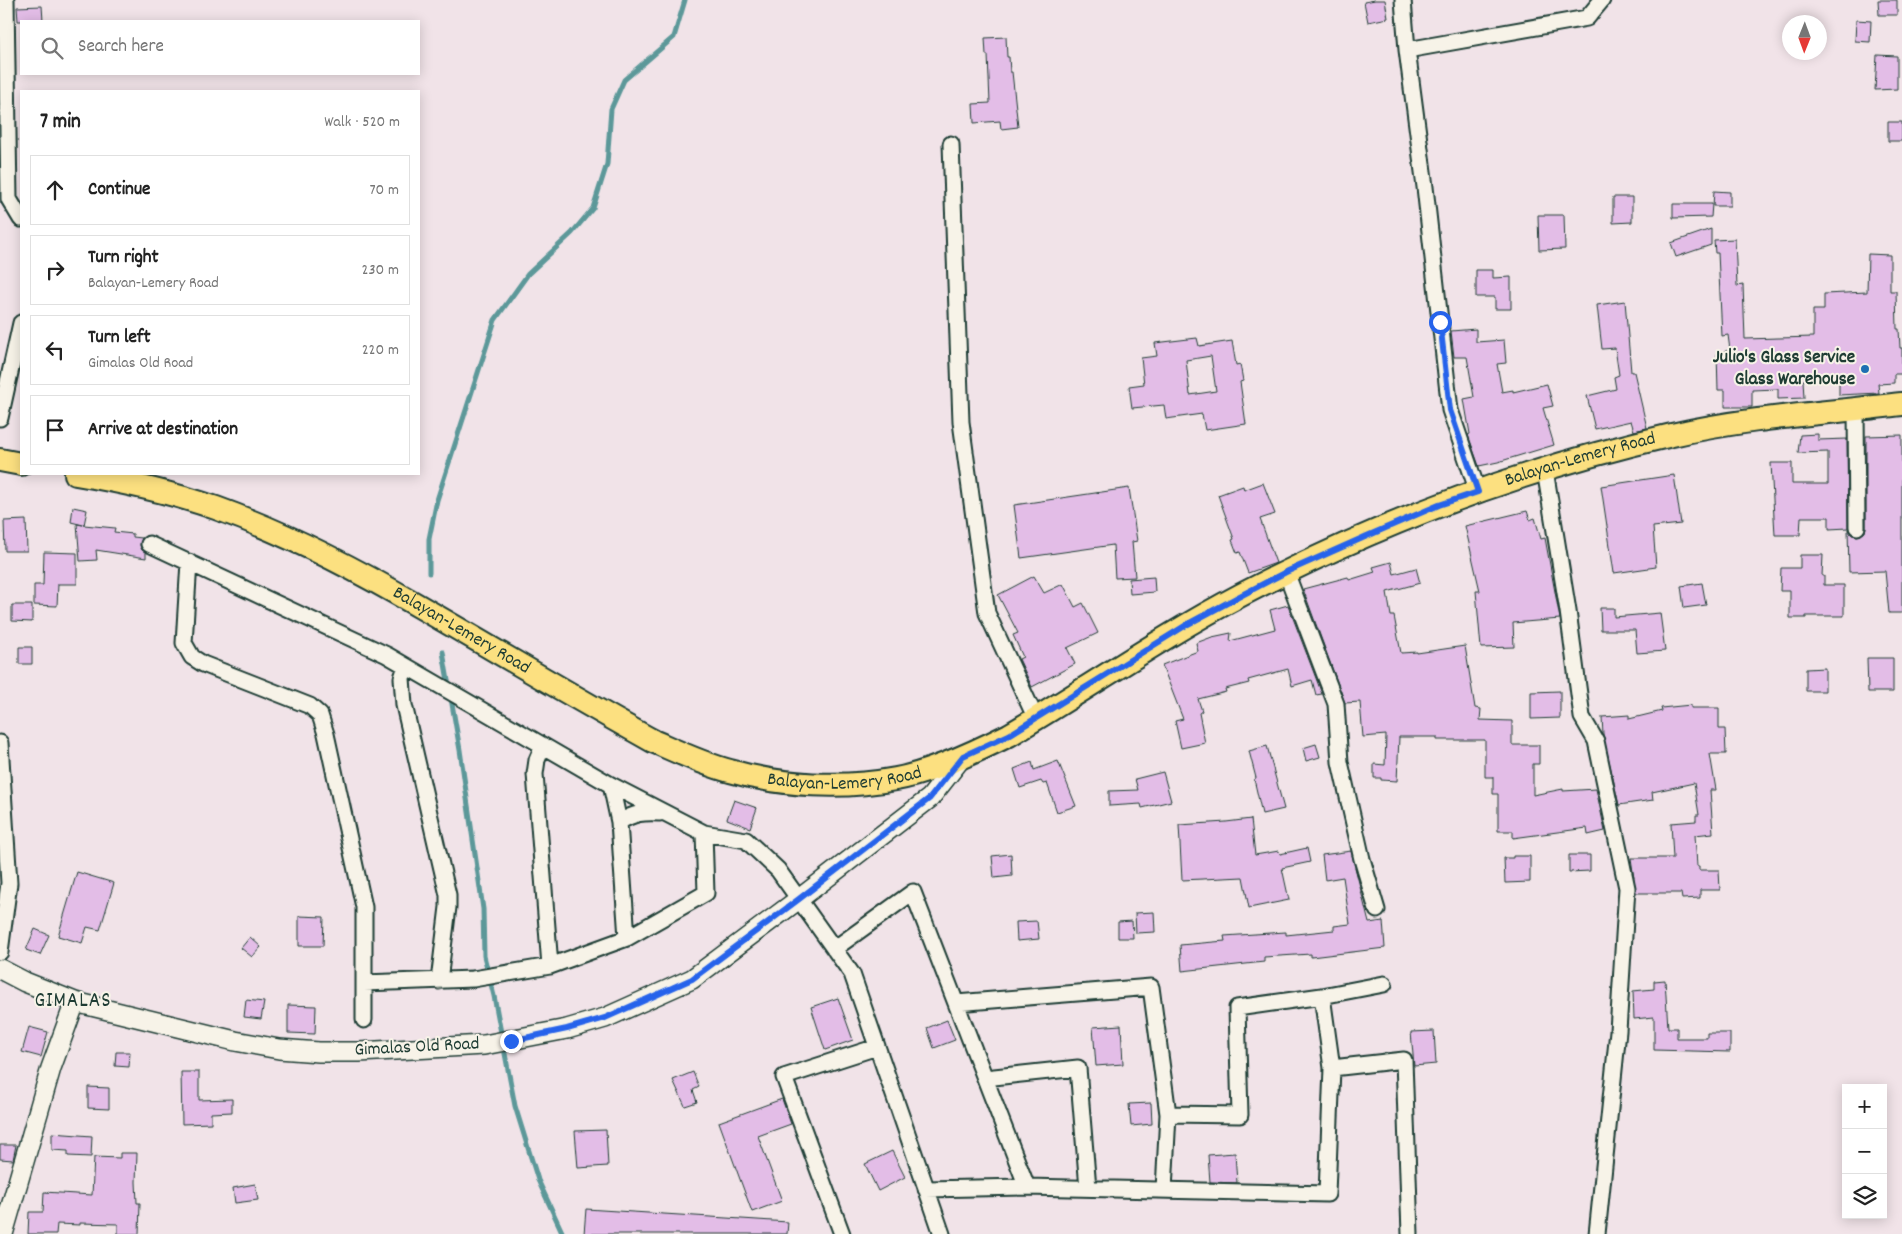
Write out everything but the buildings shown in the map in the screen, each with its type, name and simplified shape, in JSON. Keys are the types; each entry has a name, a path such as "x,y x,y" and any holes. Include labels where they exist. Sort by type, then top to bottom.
{"main road":[{"name":"Balayan-Lemery Road","path":"82,475 132,484 178,496 216,508 296,540 386,586 653,741 697,760 731,772 788,782 840,784 897,779 963,756 1009,735 1188,624 1286,572 1439,505 1587,456 1674,434 1742,423 1902,404"},
{"path":"0,460 20,464"}],"street":[{"path":"6,0 4,59 8,199 20,217"},
{"path":"1403,0 1407,50 1425,187 1450,410 1478,492"},
{"path":"1407,50 1587,18 1602,0"},
{"path":"951,144 960,422 987,613 1036,719"},
{"path":"0,418 20,328"},
{"path":"1856,410 1857,527"},
{"path":"1545,470 1568,611 1582,717 1596,741 1626,888 1618,1031 1598,1234"},
{"path":"148,544 387,655 611,786 704,833 746,840 778,870 852,974 942,1234"},
{"path":"189,562 184,643 192,656 203,664 310,706 320,715 326,734 364,907 364,1020"},
{"path":"1286,572 1336,704 1340,762 1362,859 1377,910"},
{"path":"406,666 402,678 404,706 448,895 439,981"},
{"path":"0,743 9,883 0,952"},
{"path":"543,746 537,760 535,774 550,966"},
{"name":"Gimalas Old Road","path":"0,969 25,982 75,1002 235,1041 279,1049 359,1052 484,1044 511,1041 567,1029 605,1018 692,979 930,798 963,756"},
{"path":"611,786 619,822 627,938"},
{"path":"619,822 634,814 646,812 666,814"},
{"path":"364,983 473,979 550,966 627,938 706,893 704,833"},
{"path":"834,949 913,892 1028,1187"},
{"path":"1168,1114 1240,1115 1237,1008 1322,996 1384,984"},
{"path":"956,1003 1151,987 1168,1114 1164,1190"},
{"path":"926,1189 1028,1187 1328,1194 1332,1068 1322,996"},
{"path":"2,1234 51,1068 75,1002"},
{"path":"842,1234 784,1077 877,1047"},
{"path":"1332,1068 1404,1060 1410,1234"},
{"path":"985,1078 1078,1068 1088,1188"}],"waterway":[{"path":"429,573 429,539 437,500 495,320 528,274 572,233 593,208 607,164 611,109 624,80 674,37 685,0"},
{"path":"443,652 460,750 483,909 484,956 494,996 515,1106 538,1180 563,1234"}],"place":[{"name":"Julio's Glass Service Glass Warehouse","path":"1865,369"}],"district":[{"name":"GIMALAS","path":"73,1002"}],"route":[{"path":"511,1041 567,1029 605,1018 649,1000 692,979 930,798 963,756 980,750 1009,735 1188,624 1286,572 1439,505 1478,492 1450,410 1440,322"}]}
